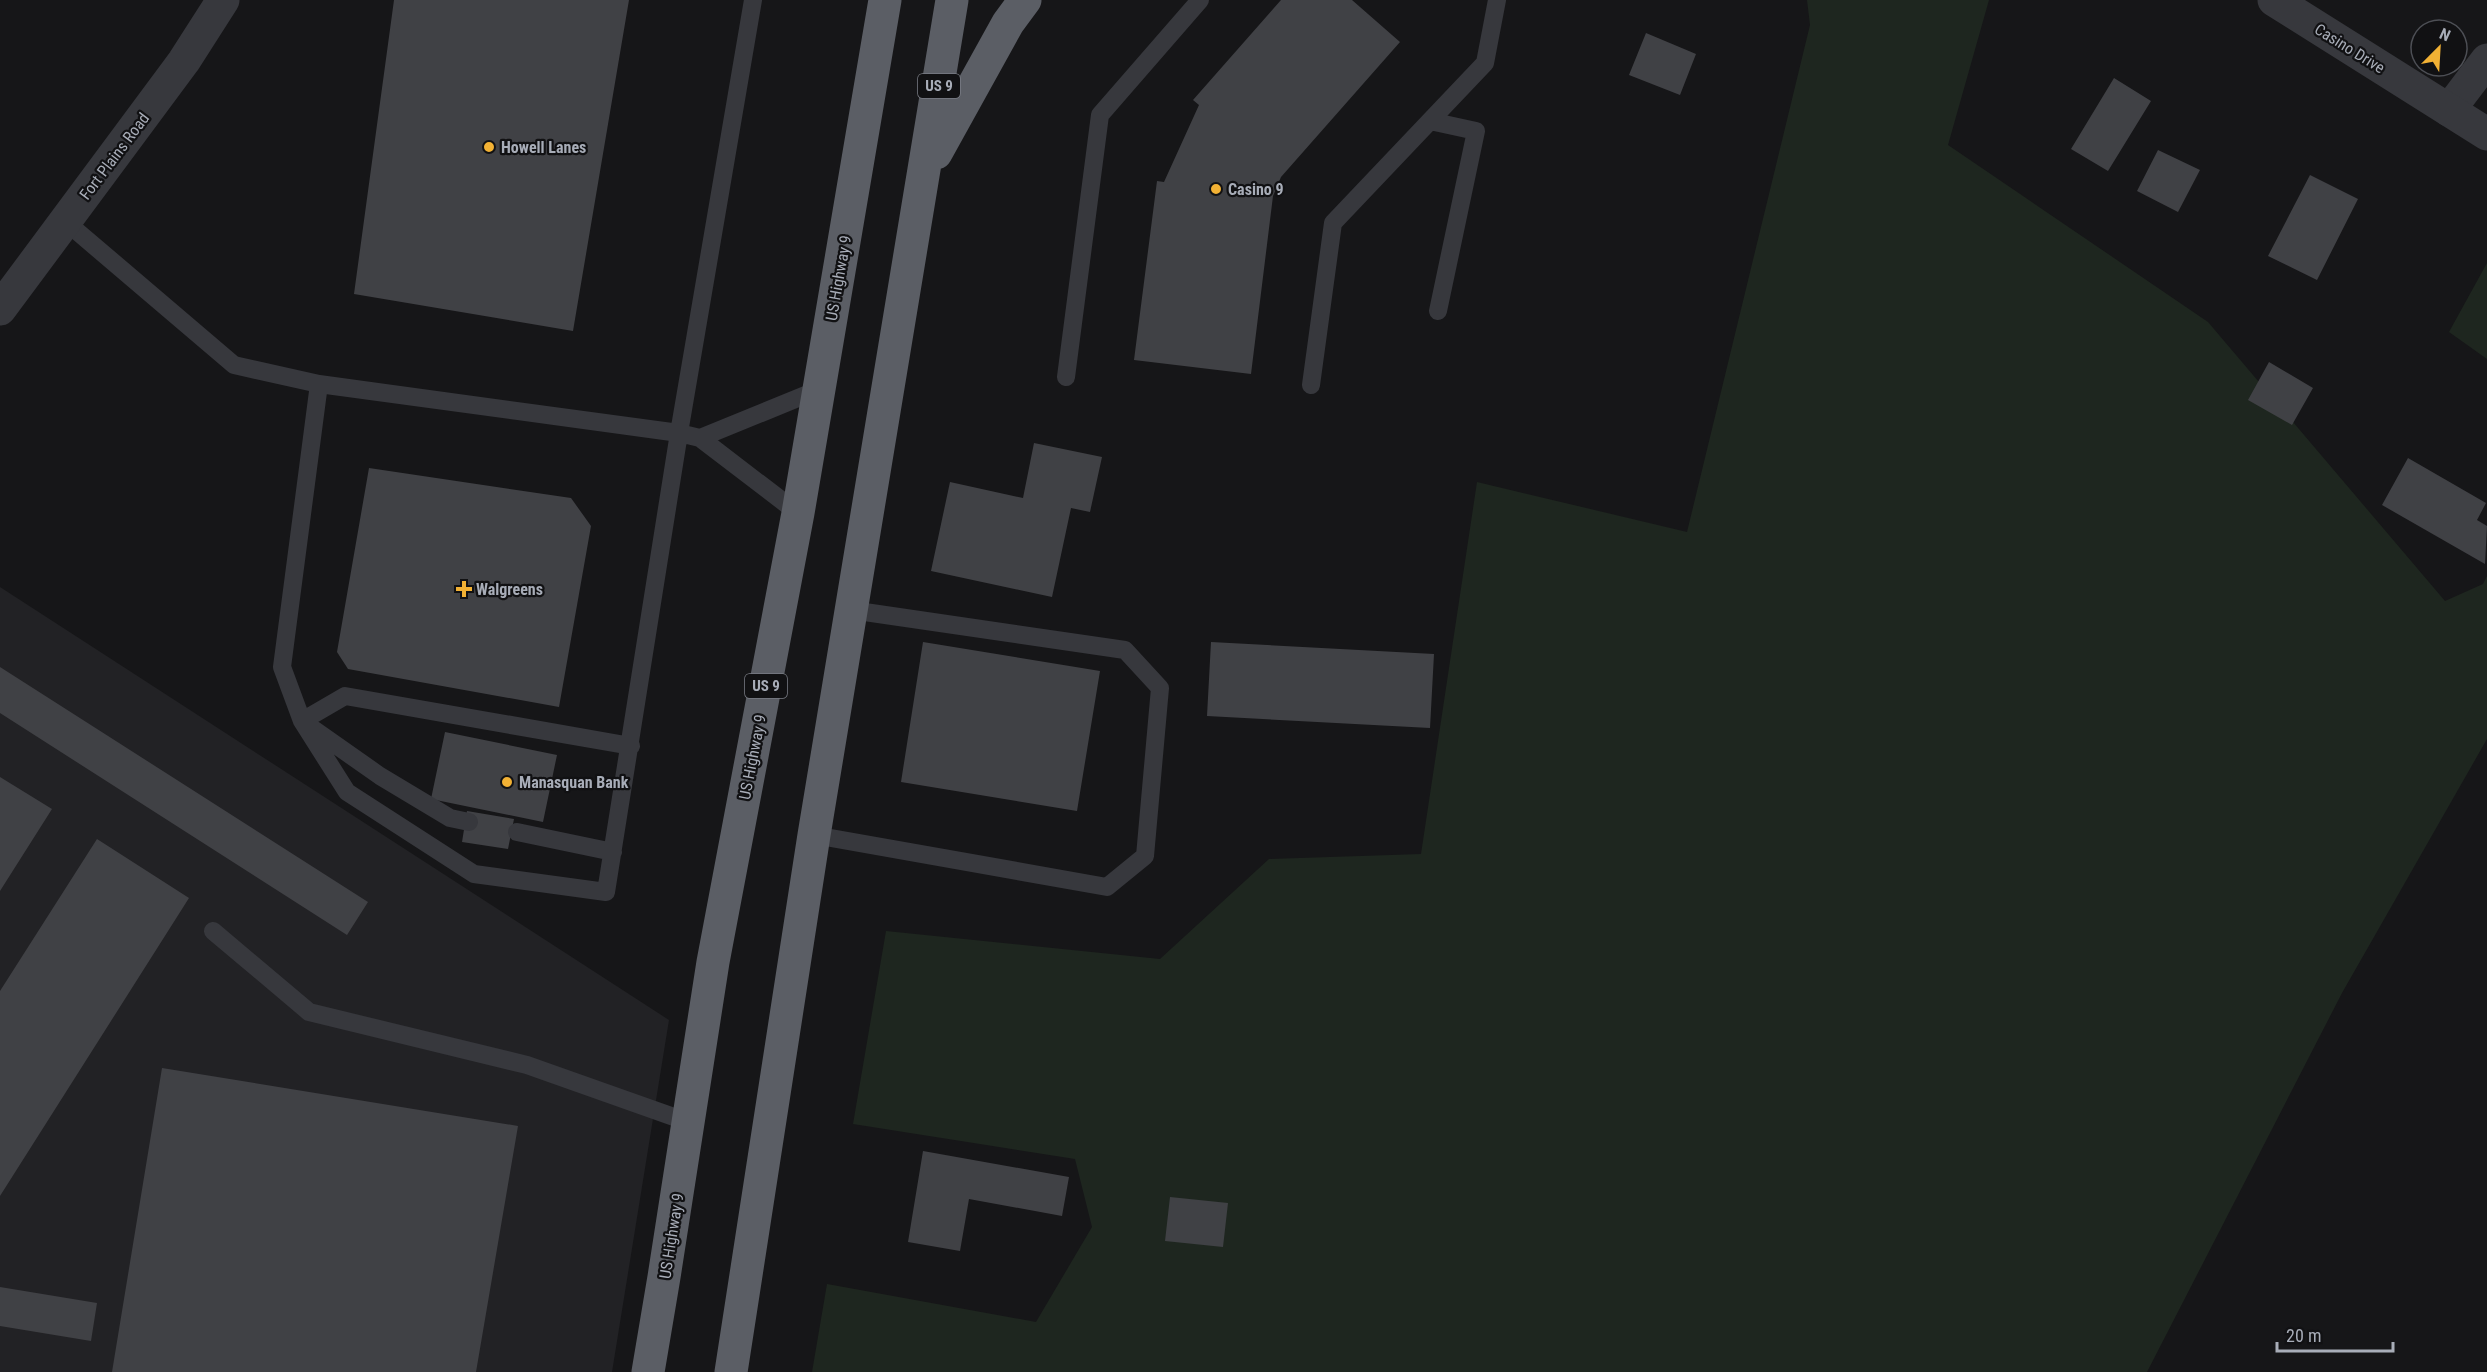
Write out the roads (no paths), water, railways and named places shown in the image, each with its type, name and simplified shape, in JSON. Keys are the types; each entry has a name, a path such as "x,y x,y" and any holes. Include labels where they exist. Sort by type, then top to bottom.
{"highway":[{"name":"US Highway 9","path":"648,1372 713,962 798,513 885,0"},
{"name":"US 9","path":"731,1372 814,835 952,0"},
{"path":"925,173 1008,23 1025,0"}],"street":[{"name":"Fort Plains Road","path":"0,309 184,61 224,0"},
{"name":"Casino Drive","path":"2274,0 2487,134"},
{"path":"2449,110 2487,60"}],"lane":[{"path":"319,384 282,667 302,721 347,792 474,874 606,892 753,0"},
{"path":"1066,377 1100,115 1200,0"},
{"path":"1311,385 1334,223 1485,63 1497,0"},
{"path":"1430,121 1476,131 1438,311"},
{"path":"65,221 234,365 319,384 700,438 798,513"},
{"path":"700,438 820,389"},
{"path":"814,835 1107,887 1145,856 1160,688 1125,650 851,610"},
{"path":"302,721 345,696 631,746"},
{"path":"302,721 380,776 450,818 469,822"},
{"path":"517,832 613,852"},
{"path":"213,931 309,1012 527,1065 688,1122"}],"place":[{"name":"Howell Lanes","path":"489,147"},
{"name":"Casino 9","path":"1216,189"},
{"name":"Walgreens","path":"464,589"},
{"name":"Manasquan Bank","path":"507,782"}]}
